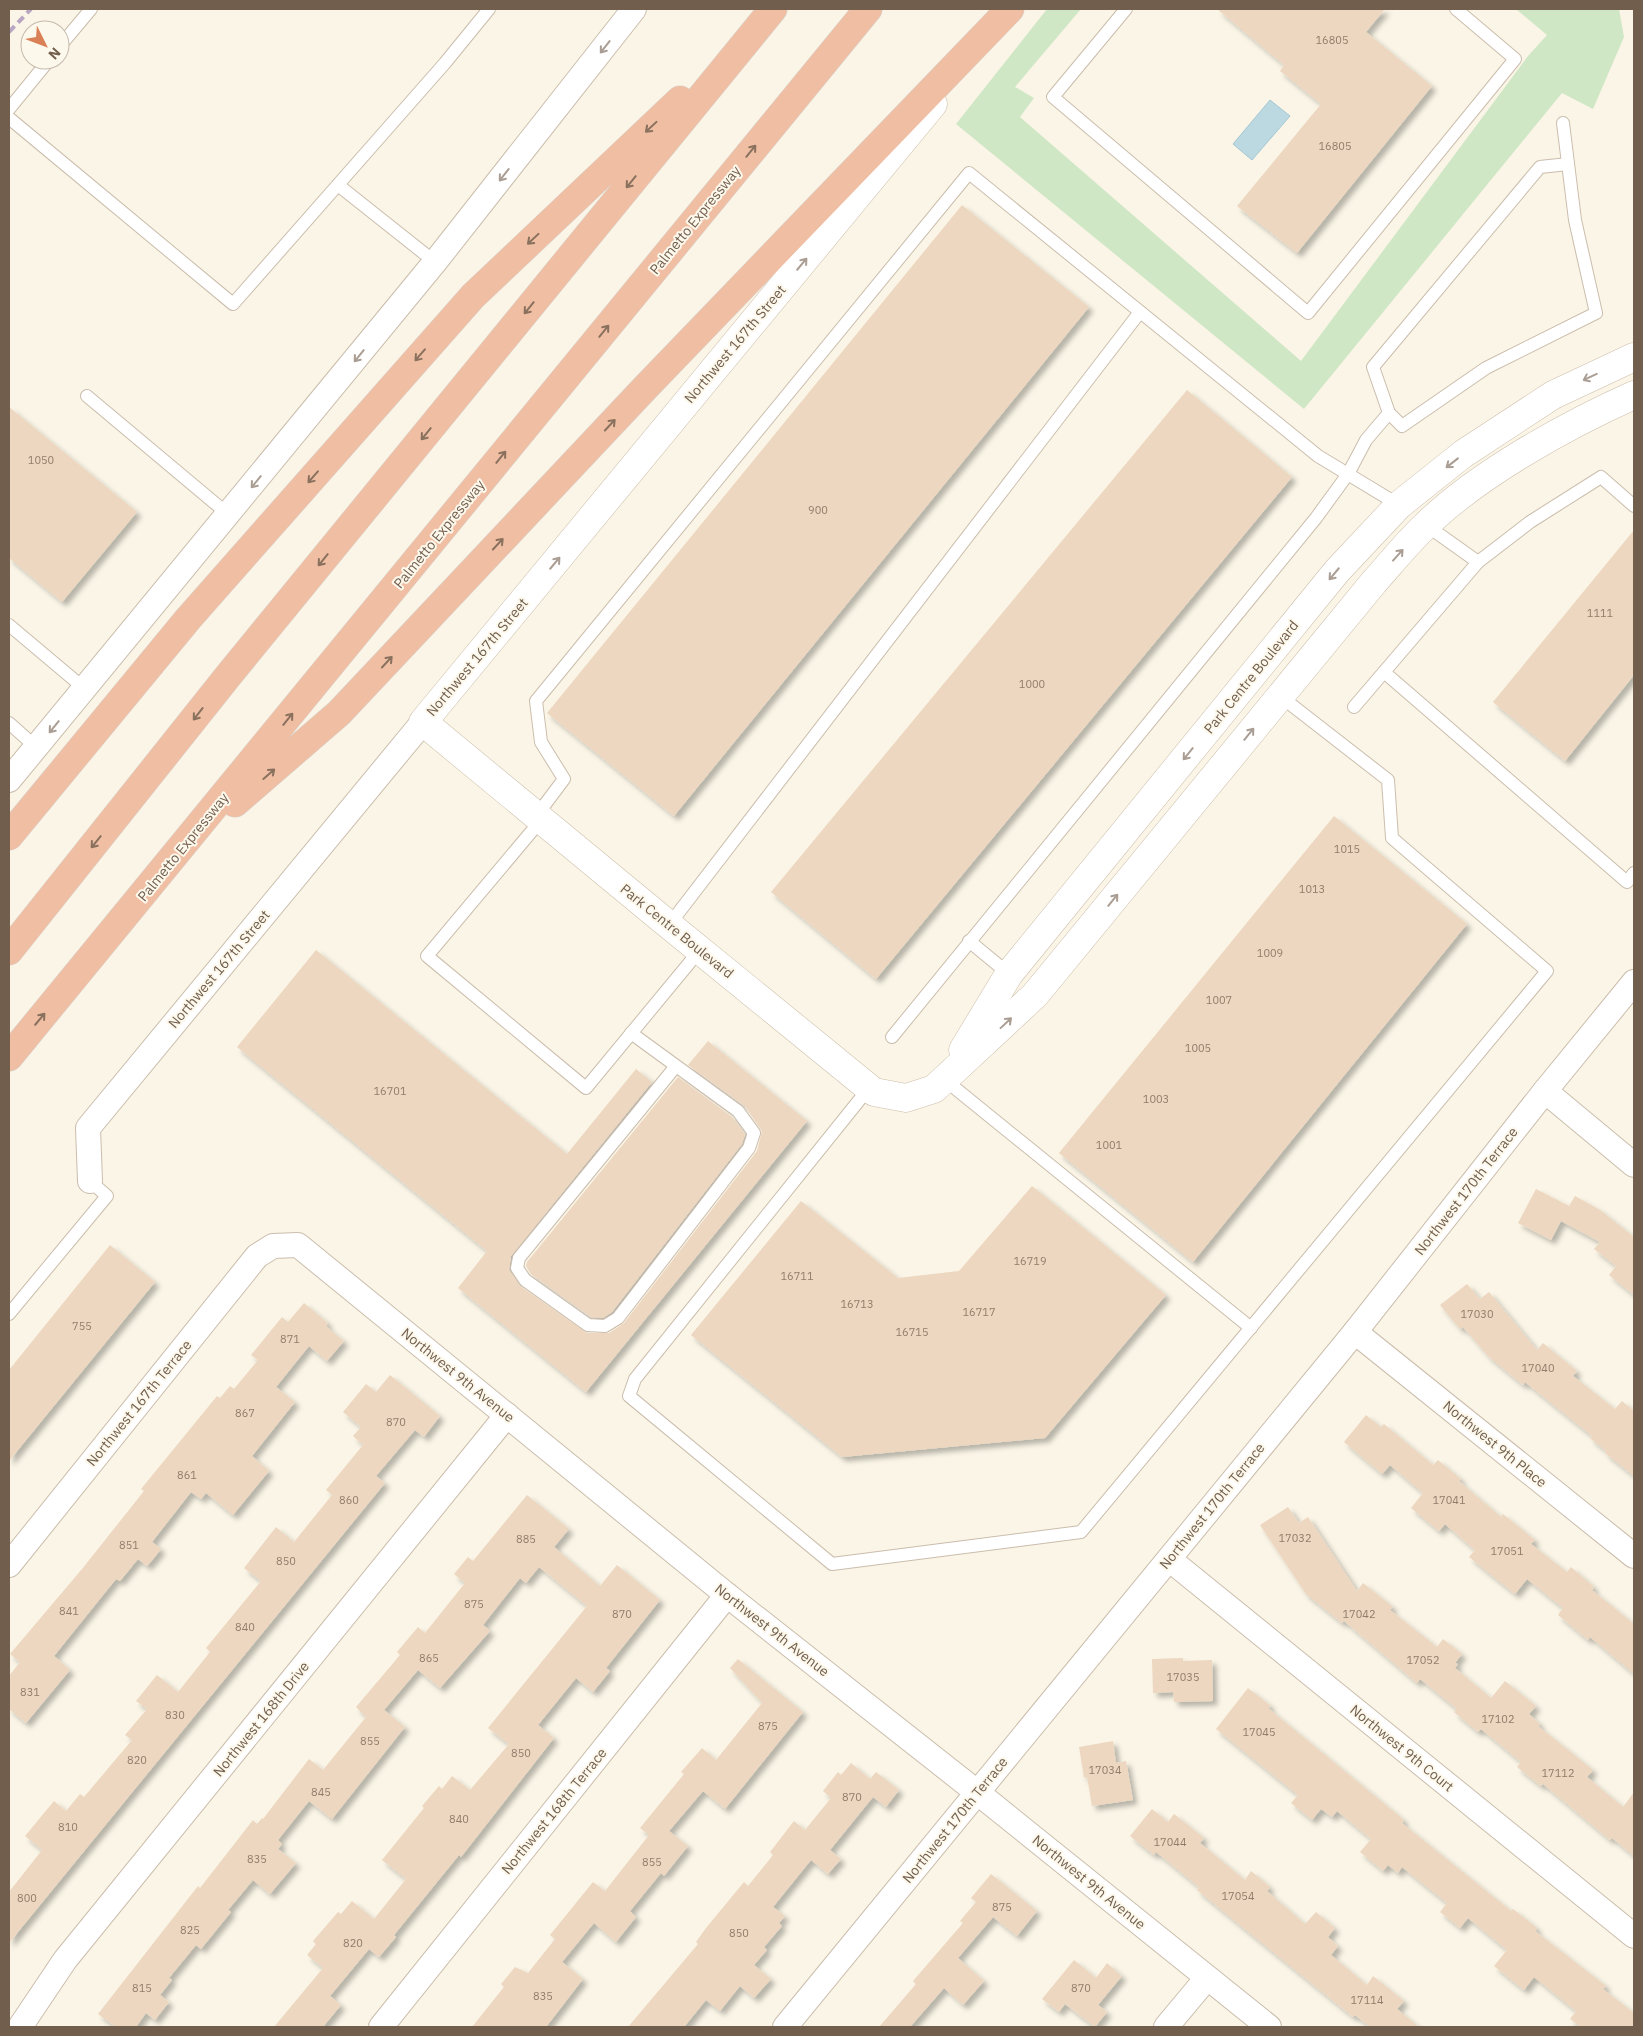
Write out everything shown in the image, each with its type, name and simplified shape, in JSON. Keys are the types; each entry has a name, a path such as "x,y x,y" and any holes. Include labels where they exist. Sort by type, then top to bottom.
{"highway":[{"name":"Palmetto Expressway","path":"9,1057 868,9"},
{"path":"179,851 339,713 644,389 1011,9"},
{"path":"9,836 188,619 473,296 768,15"},
{"path":"9,951 234,668 768,15"}],"street":[{"path":"9,780 229,515 435,262 634,9"},
{"name":"Northwest 167th Street","path":"90,1181 88,1128 1011,9"},
{"name":"Park Centre Boulevard","path":"945,1080 1010,974 1337,571 1399,505 1464,454 1553,395 1634,357"},
{"name":"Park Centre Boulevard","path":"423,722 668,925 874,1092 906,1098 934,1089 1035,995 1374,582 1426,524 1466,492 1536,446 1634,395"},
{"path":"1399,505 1426,524"},
{"path":"1253,674 1280,696"},
{"path":"1010,974 1035,995"},
{"name":"Northwest 170th Terrace","path":"785,2027 1355,1332 1545,1091 1634,982"},
{"path":"1545,1091 1634,1165"},
{"name":"Northwest 9th Avenue","path":"273,1246 298,1245 727,1595 978,1793 1268,2027"},
{"name":"Northwest 167th Terrace","path":"9,1565 256,1256 273,1246"},
{"name":"Northwest 9th Place","path":"1355,1332 1634,1556"},
{"name":"Northwest 168th Drive","path":"20,2027 65,1960 507,1415"},
{"name":"Northwest 9th Court","path":"1169,1559 1634,1936"},
{"name":"Northwest 168th Terrace","path":"381,2027 727,1595"},
{"path":"1166,2027 1207,1978"}],"lane":[{"path":"70,34 90,9"},
{"path":"9,118 233,304 445,63 489,9"},
{"path":"1126,9 1053,97 1308,313 1515,59 1456,9"},
{"path":"9,109 41,70"},
{"path":"1563,123 1575,220 1596,314 1486,368 1402,426 1389,413 1373,367 1540,167 1568,164"},
{"path":"700,950 586,1088 427,956 540,817 564,778 541,742 536,701 969,173 1318,456 1399,505"},
{"path":"338,185 435,262"},
{"path":"668,925 1140,312"},
{"path":"87,396 229,515"},
{"path":"892,1037 1316,518 1348,474 1366,440 1389,413"},
{"path":"1354,707 1478,562 1530,522 1601,477 1634,506"},
{"path":"1426,524 1478,562"},
{"path":"9,624 85,690"},
{"path":"1384,672 1627,882 1634,873"},
{"path":"869,1088 635,1379 629,1396 832,1564 1082,1532 1547,971 1392,838 1388,780 1280,696"},
{"path":"9,723 37,748"},
{"path":"970,941 1010,974"},
{"path":"631,1033 738,1111 754,1133 748,1148 618,1318 605,1326 588,1325 525,1280 517,1268 519,1258 676,1066"},
{"path":"945,1080 1251,1328"},
{"name":"Northwest 167th Street","path":"9,1314 107,1196 90,1181"}],"green space":[{"path":"1047,9 1081,9 1015,87 1034,98 1020,117 1301,361 1528,56 1547,35 1516,9 1619,9 1624,37 1593,109 1562,93 1304,409 956,124"}],"water":[{"path":"1270,100 1290,116 1252,160 1233,144"}],"building":[{"path":"1217,9 1385,9 1366,32 1432,86 1297,253 1237,206 1321,104 1280,71 1284,65"},
{"path":"962,205 1089,307 674,816 547,713"},
{"path":"1187,390 1292,477 876,979 771,892"},
{"path":"9,407 137,512 62,602 9,558"},
{"path":"1634,530 1634,675 1565,761 1493,702"},
{"path":"1334,816 1467,924 1193,1262 1059,1153"},
{"path":"316,950 567,1154 636,1069 652,1082 511,1256 509,1270 520,1286 587,1333 609,1333 624,1323 757,1151 762,1131 745,1106 688,1065 708,1041 807,1121 586,1392 458,1288 487,1251 237,1047"},
{"path":"678,1077 732,1117 745,1134 742,1144 612,1312 603,1318 591,1317 531,1274 526,1266 527,1262"},
{"path":"1032,1186 1166,1295 1045,1438 842,1457 691,1335 801,1201 898,1278 959,1271"},
{"path":"1536,1189 1569,1206 1575,1196 1600,1210 1634,1237 1634,1295 1609,1275 1616,1266 1594,1249 1600,1242 1561,1221 1551,1240 1518,1223"},
{"path":"110,1245 155,1282 9,1461 9,1370"},
{"path":"1467,1284 1480,1299 1489,1292 1537,1350 1543,1343 1577,1371 1573,1376 1615,1409 1622,1401 1634,1411 1634,1476 1605,1453 1606,1451 1590,1438 1592,1436 1525,1382 1523,1385 1489,1357 1463,1327 1460,1329 1440,1305"},
{"path":"304,1303 328,1323 326,1326 344,1341 327,1361 309,1346 276,1387 295,1402 252,1456 269,1471 233,1515 206,1493 201,1499 191,1492 152,1542 161,1549 154,1558 147,1566 138,1559 120,1581 116,1579 54,1656 70,1670 26,1723 9,1709 9,1676 20,1662 10,1654 82,1569 144,1491 141,1489 217,1396 220,1398 230,1386 234,1389 258,1360 251,1355 282,1317 288,1322"},
{"path":"390,1375 440,1416 424,1437 415,1430 376,1476 385,1483 9,1943 9,1892 42,1850 25,1836 54,1801 66,1811 80,1794 84,1797 132,1740 125,1735 147,1709 136,1701 157,1675 178,1692 210,1652 206,1648 261,1581 244,1568 276,1527 294,1542 332,1495 326,1490 363,1445 353,1436 361,1427 343,1412 366,1384 376,1392"},
{"path":"1366,1415 1381,1427 1384,1424 1433,1465 1438,1460 1501,1517 1503,1514 1535,1540 1531,1544 1567,1572 1571,1567 1594,1587 1592,1590 1634,1624 1634,1674 1590,1637 1588,1640 1558,1615 1563,1608 1527,1579 1515,1594 1469,1557 1475,1550 1445,1524 1439,1531 1411,1508 1423,1493 1390,1465 1382,1474 1344,1442"},
{"path":"527,1495 569,1529 554,1547 600,1586 617,1565 660,1600 606,1668 610,1671 593,1692 576,1678 538,1725 554,1738 461,1857 459,1855 394,1935 396,1937 379,1957 369,1949 330,1996 341,2005 323,2027 274,2027 323,1968 307,1955 316,1944 313,1941 338,1912 341,1914 352,1901 374,1919 406,1879 382,1860 424,1808 422,1806 439,1786 442,1789 452,1776 470,1790 509,1744 488,1728 587,1606 539,1567 526,1583 520,1578 483,1625 490,1631 440,1688 418,1670 384,1710 405,1727 332,1819 309,1801 278,1840 282,1844 278,1849 296,1863 270,1894 253,1880 228,1910 231,1912 201,1949 196,1945 169,1978 172,1980 160,1995 169,2002 155,2020 146,2013 136,2027 116,2027 98,2014 198,1886 200,1888 253,1820 257,1824 263,1819 309,1759 323,1770 366,1717 356,1707 400,1655 397,1652 418,1627 425,1633 465,1583 454,1574 468,1557 473,1561"},
{"path":"1288,1507 1299,1523 1308,1517 1357,1591 1363,1583 1393,1607 1390,1610 1437,1647 1443,1639 1462,1654 1455,1663 1458,1664 1455,1668 1491,1698 1505,1681 1536,1706 1529,1714 1540,1724 1538,1726 1593,1770 1587,1777 1623,1807 1634,1792 1634,1856 1612,1838 1610,1840 1543,1784 1541,1786 1517,1767 1521,1762 1481,1729 1478,1732 1454,1712 1457,1709 1420,1679 1417,1683 1344,1621 1342,1623 1306,1594 1260,1525"},
{"path":"1183,1658 1183,1661 1212,1660 1213,1701 1174,1702 1173,1692 1153,1693 1152,1659"},
{"path":"738,1659 803,1712 725,1809 703,1791 669,1831 688,1846 664,1876 661,1873 630,1911 636,1917 616,1942 594,1923 562,1962 583,1979 546,2027 472,2027 504,1987 501,1984 515,1967 528,1973 555,1939 550,1935 593,1882 605,1891 649,1835 640,1828 684,1774 681,1772 702,1748 716,1760 762,1703 730,1668"},
{"path":"1248,1688 1271,1706 1268,1708 1404,1820 1402,1823 1511,1911 1513,1909 1537,1928 1535,1931 1606,1986 1603,1989 1634,2013 1634,2027 1581,2027 1570,2019 1576,2011 1534,1977 1524,1990 1494,1966 1507,1950 1468,1918 1460,1928 1440,1912 1447,1903 1402,1867 1398,1873 1388,1865 1383,1871 1360,1852 1371,1839 1337,1811 1332,1817 1321,1809 1312,1820 1291,1803 1298,1795 1216,1729"},
{"path":"1113,1741 1116,1763 1126,1761 1133,1800 1092,1806 1087,1777 1084,1778 1079,1747"},
{"path":"851,1763 870,1779 876,1772 899,1790 886,1807 873,1797 830,1850 841,1859 828,1874 811,1860 773,1907 785,1916 779,1923 782,1926 764,1947 767,1950 754,1965 771,1979 754,1998 740,1986 720,2011 706,2000 684,2027 628,2027 698,1944 696,1942 706,1928 744,1882 748,1886 773,1855 770,1852 794,1821 805,1830 831,1798 823,1791 838,1772 841,1775"},
{"path":"1152,1809 1168,1822 1174,1814 1204,1838 1200,1843 1245,1880 1251,1871 1270,1887 1267,1891 1305,1924 1316,1912 1335,1928 1328,1937 1338,1946 1331,1955 1367,1985 1373,1976 1404,2001 1397,2009 1419,2027 1370,2027 1355,2015 1353,2017 1197,1890 1199,1887 1156,1852 1154,1855 1130,1836"},
{"path":"991,1874 1037,1911 1017,1936 993,1917 958,1958 984,1981 963,2005 944,1988 910,2027 879,2027 916,1984 913,1981 963,1923 960,1921 976,1902 971,1898"},
{"path":"1074,1960 1096,1978 1107,1963 1122,1976 1098,2005 1107,2012 1095,2027 1065,2004 1059,2012 1042,1999"}],"railway":[{"path":"9,32 31,9"}]}
